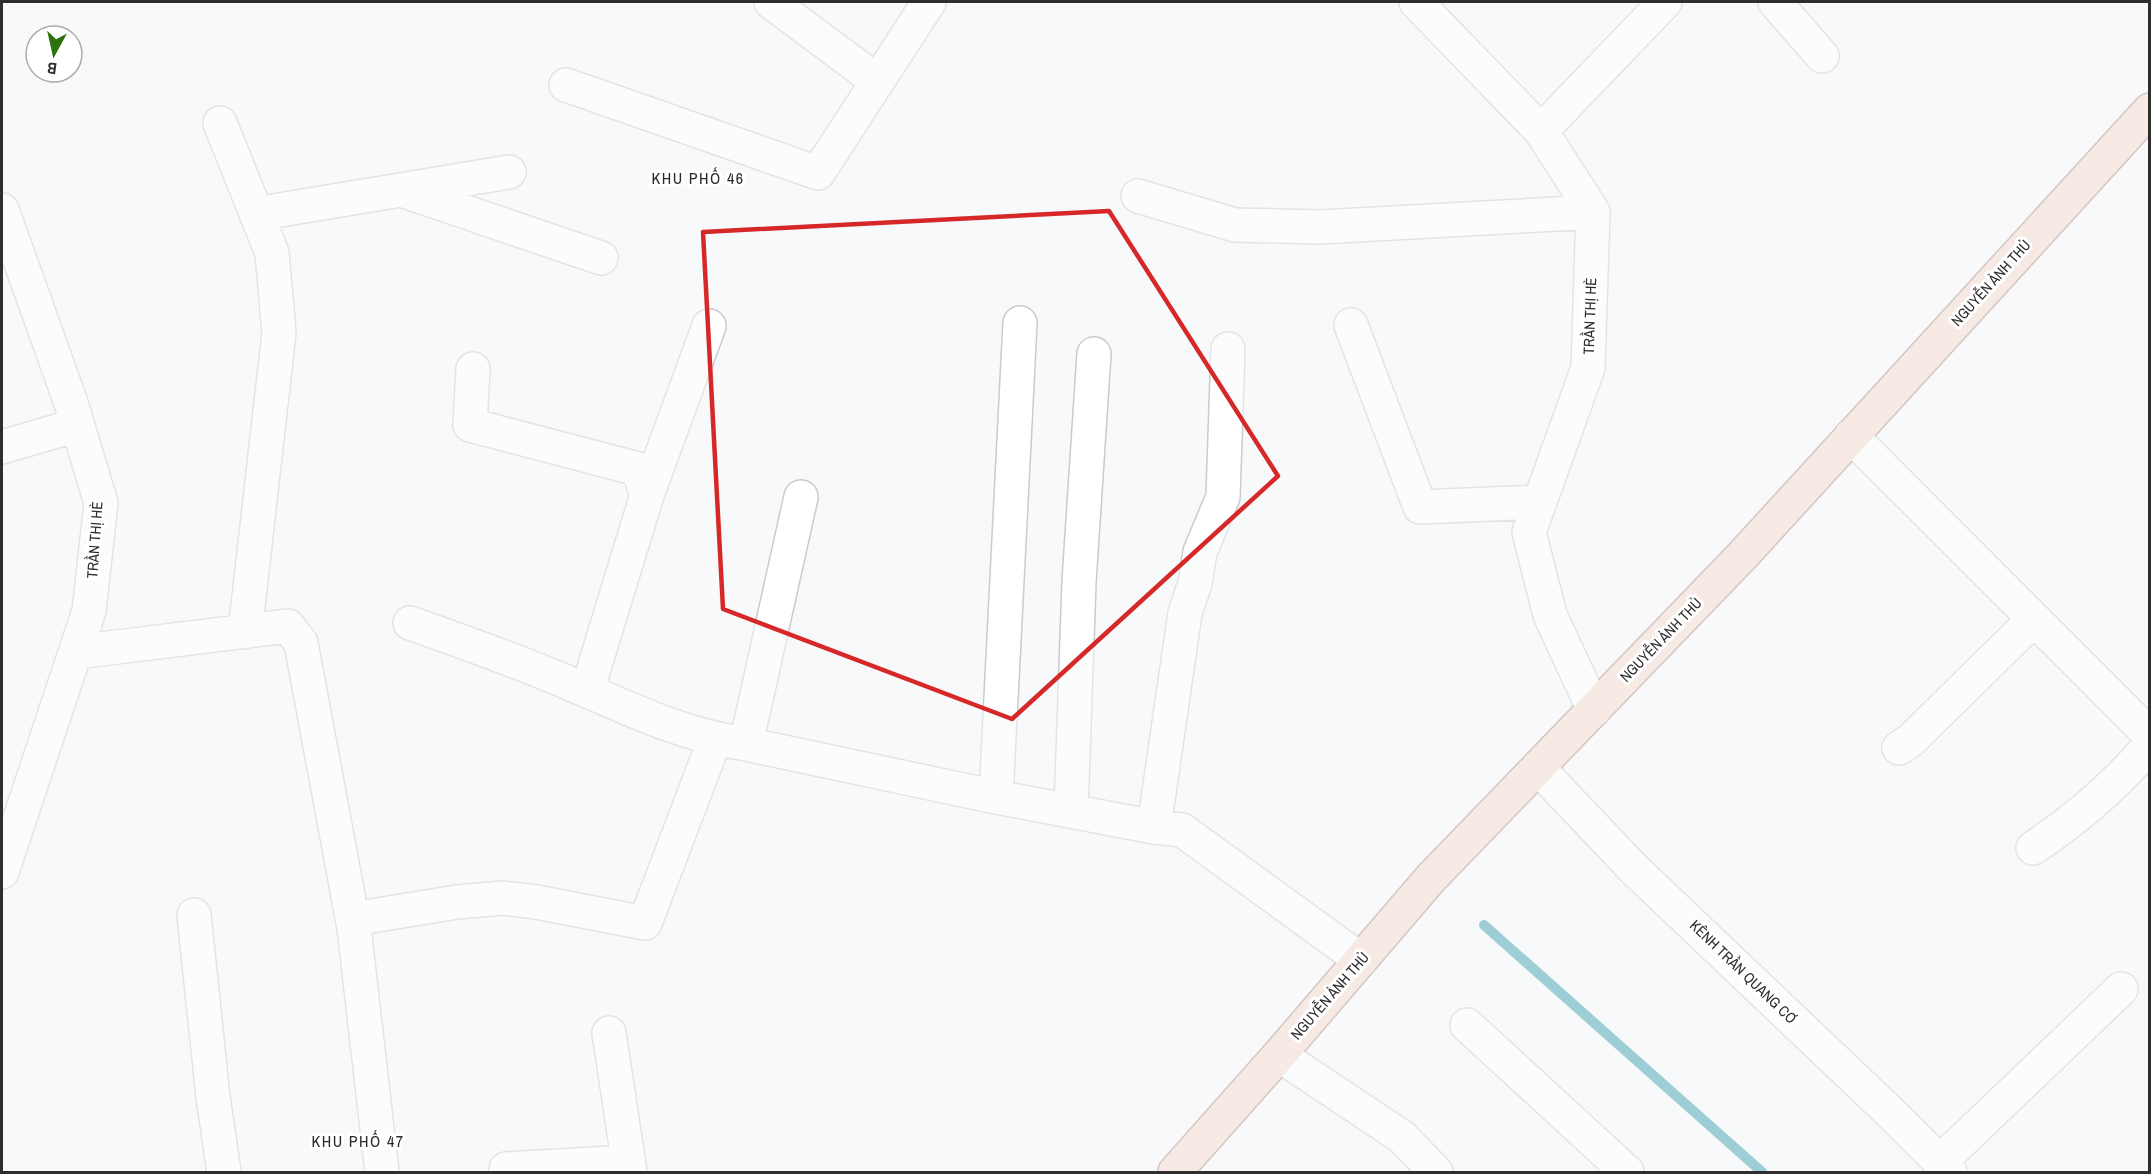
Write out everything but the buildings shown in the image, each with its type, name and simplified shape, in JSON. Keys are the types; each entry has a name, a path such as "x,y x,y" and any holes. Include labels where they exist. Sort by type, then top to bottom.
{"main road":[{"name":"NGUYỄN ẢNH THỦ","path":"1175,1173 1431,878 1742,556 2150,110"}],"street":[{"path":"771,2 877,81"},
{"path":"566,85 818,174 929,2"},
{"path":"1416,2 1540,131 1593,212"},
{"path":"1540,131 1665,2"},
{"path":"1775,2 1822,56"},
{"path":"220,123 272,253 279,333 245,632"},
{"path":"256,214 509,172"},
{"path":"400,190 601,258"},
{"path":"1138,195 1235,225 1320,227 1593,212"},
{"name":"TRẦN THỊ HÈ","path":"2,210 77,425 101,503 89,611 2,872"},
{"name":"TRẦN THỊ HÈ","path":"1593,212 1588,368 1529,532 1550,615 1594,710"},
{"path":"996,797 1020,323"},
{"path":"587,691 647,495 709,326"},
{"path":"1351,326 1420,507 1540,502"},
{"path":"1154,827 1185,613 1195,583 1200,552 1223,497 1228,349"},
{"path":"1071,812 1078,582 1094,354"},
{"path":"473,369 470,425 638,469 647,495"},
{"path":"2,447 77,425"},
{"path":"1851,436 2150,735"},
{"path":"746,744 801,497"},
{"path":"1899,748 1911,740 2034,619"},
{"path":"410,623 552,676 670,727 715,740 746,744 1071,812 1182,830 1361,960"},
{"path":"77,652 288,626 302,643 352,919 382,1173"},
{"path":"352,919 457,902 504,898 645,923 715,740"},
{"path":"2033,848 2065,827 2127,771 2150,745"},
{"name":"KÊNH TRẦN QUANG CƠ","path":"1538,768 1634,869 1945,1167"},
{"path":"194,915 213,1097 224,1173"},
{"path":"1945,1167 2121,989"},
{"path":"1467,1025 1627,1173"},
{"path":"609,1033 630,1173"},
{"path":"1279,1055 1402,1137 1436,1173"},
{"path":"506,1169 612,1163 617,1173"}],"highlighted area":[{"path":"1109,211 1278,476 1012,719 723,609 703,232"}],"waterway":[{"path":"1484,925 1762,1172"}],"district":[{"name":"KHU PHỐ 46","path":"698,178"},
{"name":"KHU PHỐ 47","path":"358,1141"}]}
